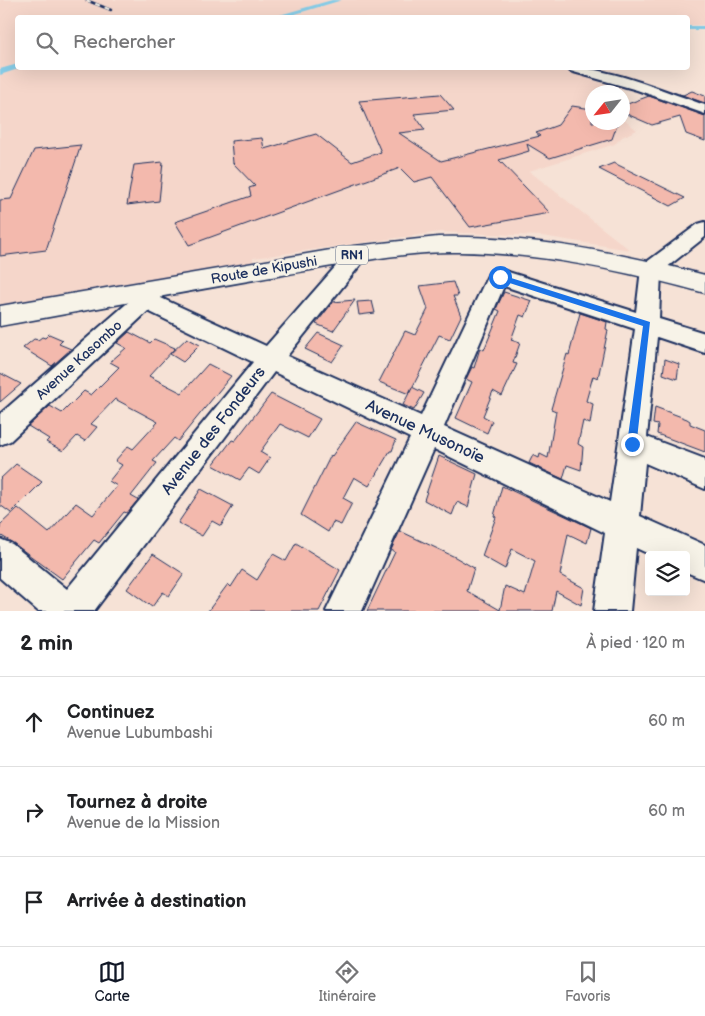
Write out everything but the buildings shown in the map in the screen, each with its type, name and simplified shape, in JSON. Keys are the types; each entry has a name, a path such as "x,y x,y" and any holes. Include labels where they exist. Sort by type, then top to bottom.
{"highway":[{"name":"Route de Kipushi","path":"0,316 152,294 358,254 424,245 499,245 575,254 651,269 705,284"}],"street":[{"path":"581,70 641,87 705,110"},
{"path":"612,611 647,324 651,269 702,234"},
{"name":"Avenue des Fondeurs","path":"72,611 271,358 358,254"},
{"path":"344,611 428,433 494,282 500,277 705,343"},
{"name":"Avenue Musonoïe","path":"152,294 271,358 705,563"},
{"name":"Avenue Kasombo","path":"0,432 152,294"},
{"path":"632,444 705,474"},
{"path":"0,556 66,611"}],"shaded area":[{"path":"0,0 705,0 705,25 690,25 690,15 15,15 15,70 561,70 608,85 585,85 585,130 630,130 630,124 637,130 622,137 615,144 529,171 630,250 542,236 440,232 253,258 253,263 0,308"}],"waterway":[{"path":"283,15 339,0"},
{"path":"690,28 705,28"},
{"path":"0,72 15,67"}],"railway":[{"path":"86,0 111,10"}],"route":[{"path":"500,277 647,324 632,444"}]}
